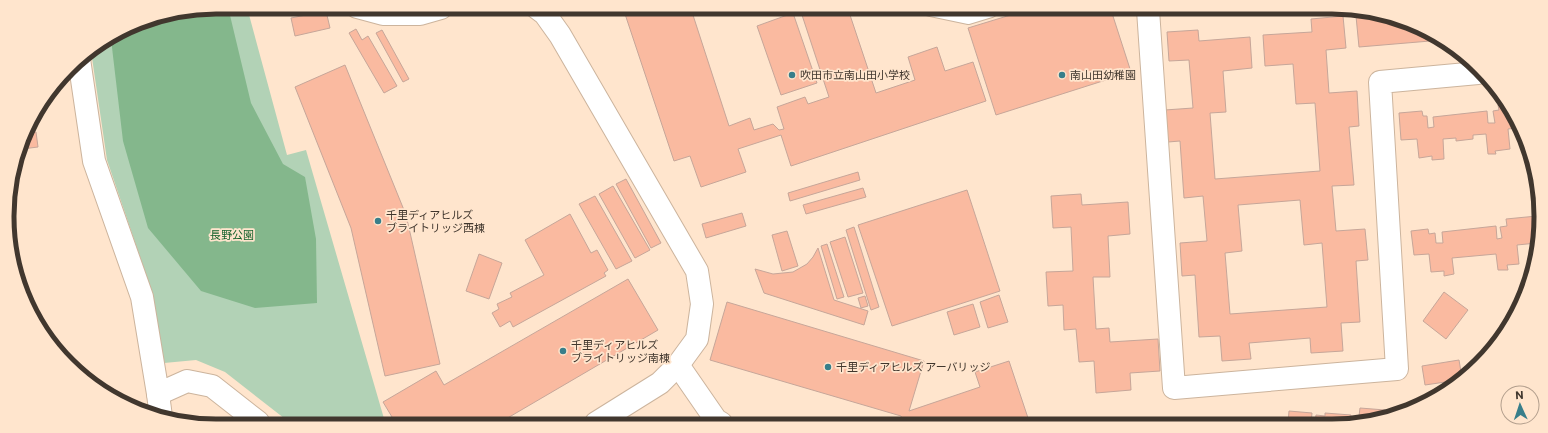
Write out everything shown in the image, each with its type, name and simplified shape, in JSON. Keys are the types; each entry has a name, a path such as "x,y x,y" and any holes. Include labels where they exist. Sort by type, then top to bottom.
{"street":[{"path":"383,14 420,14"},
{"path":"545,14 560,35 697,271 702,304 697,338 678,365 660,383 602,419"},
{"path":"1148,14 1174,388 1397,369 1380,82 1475,73"},
{"path":"80,66 94,161 142,297 161,411"},
{"path":"678,365 715,419"},
{"path":"158,394 187,382 212,386 254,419"}],"lane":[{"path":"952,14 968,17 978,14"}],"green space":[{"name":"長野公園","path":"203,14 249,14 287,155 306,150 384,419 285,419 225,372 196,360 164,363 152,292 107,160 92,57 115,41 139,29 164,21"},
{"path":"203,14 230,14 251,103 283,164 305,177 316,239 317,303 255,308 201,291 148,228 123,141 111,43 139,29 164,21"}],"building":[{"path":"311,14 327,14 330,28 295,36 291,18"},
{"path":"625,14 693,14 729,126 750,118 754,130 773,124 779,130 784,129 777,107 805,97 808,104 829,97 802,14 850,14 876,93 915,80 908,57 937,47 945,71 973,62 986,101 791,166 781,135 738,149 746,172 701,187 690,156 674,161"},
{"path":"793,14 817,83 781,95 757,26"},
{"path":"1014,14 1112,14 1131,72 996,115 968,28"},
{"path":"1343,16 1346,48 1326,50 1329,93 1357,91 1359,126 1349,127 1354,185 1332,186 1336,231 1365,229 1368,260 1356,261 1360,322 1341,323 1343,351 1311,353 1310,338 1249,343 1251,359 1222,361 1220,336 1199,337 1195,275 1182,276 1180,243 1207,241 1203,196 1184,198 1180,141 1168,142 1165,110 1193,108 1189,60 1169,61 1167,32 1198,30 1199,41 1250,37 1252,68 1223,71 1226,112 1210,113 1215,179 1320,171 1315,103 1296,104 1293,64 1265,66 1263,35 1312,32 1311,19","holes":["1300,200 1304,245 1322,243 1327,307 1230,314 1225,253 1242,251 1238,205"]},
{"path":"1356,16 1371,18 1397,25 1409,29 1433,41 1359,47"},
{"path":"356,29 362,40 368,36 397,86 384,93 349,33"},
{"path":"382,30 409,79 403,82 376,33"},
{"name":"千里ディアヒルズ ブライトリッジ西棟","path":"345,65 406,215 440,364 385,376 351,228 295,87"},
{"path":"1498,105 1500,105 1514,128 1508,129 1510,149 1495,151 1496,154 1488,154 1486,134 1473,135 1473,139 1456,141 1456,138 1443,139 1444,159 1432,160 1432,156 1419,158 1417,139 1401,140 1399,113 1422,111 1423,116 1427,116 1428,128 1434,127 1433,117 1487,111 1488,123 1495,123 1493,111 1499,110"},
{"path":"36,132 38,147 26,149 32,133"},
{"path":"858,172 860,180 790,201 788,193"},
{"path":"626,179 661,243 651,248 616,184"},
{"path":"613,186 650,250 635,258 599,194"},
{"path":"863,188 866,197 806,214 803,205"},
{"path":"967,190 1000,291 892,326 858,225"},
{"path":"1081,194 1082,205 1128,202 1130,234 1108,236 1110,277 1093,277 1096,329 1109,328 1110,342 1158,339 1160,371 1130,373 1131,390 1096,393 1094,361 1079,362 1076,329 1064,330 1063,305 1048,306 1046,272 1073,271 1071,227 1053,228 1051,196"},
{"path":"595,196 632,261 616,269 579,204"},
{"path":"742,213 746,226 706,238 702,224"},
{"path":"570,214 591,253 597,250 608,270 604,273 606,276 513,327 510,321 500,327 492,313 499,309 497,304 512,297 510,293 544,275 525,240"},
{"path":"1534,216 1532,244 1517,245 1519,264 1507,265 1508,270 1498,270 1496,254 1452,258 1454,274 1444,276 1444,271 1431,272 1429,254 1414,255 1411,231 1428,229 1429,234 1435,233 1436,243 1443,243 1442,232 1496,226 1497,239 1502,238 1500,227 1507,226 1506,219"},
{"path":"854,227 879,307 871,310 846,230"},
{"path":"787,231 798,266 782,271 772,235"},
{"path":"845,237 863,293 848,297 830,242"},
{"path":"827,244 844,297 837,299 821,246"},
{"path":"818,248 834,300 868,311 864,325 764,293 755,269 773,274 793,272 807,264"},
{"path":"479,254 502,263 489,299 466,291"},
{"name":"千里ディアヒルズ ブライトリッジ南棟","path":"628,279 658,330 506,419 393,419 383,402 436,371 444,385"},
{"path":"1444,292 1468,310 1446,339 1423,321"},
{"path":"999,295 1008,322 988,328 980,302"},
{"path":"865,296 868,306 861,308 858,298"},
{"name":"千里ディアヒルズ アーバリッジ","path":"727,302 924,361 909,411 980,387 975,372 1009,361 1028,419 902,419 901,416 710,360"},
{"path":"973,304 980,327 954,335 947,312"},
{"path":"1459,360 1461,372 1449,381 1425,385 1422,366"},
{"path":"1360,408 1385,410 1384,412 1359,417"},
{"path":"1289,411 1312,413 1311,419 1288,419"},
{"path":"1325,413 1351,415 1351,418 1345,419 1316,419 1316,415 1325,416"}],"place":[{"name":"吹田市立南山田小学校","path":"792,75"},
{"name":"南山田幼稚園","path":"1062,75"},
{"name":"千里ディアヒルズ ブライトリッジ西棟","path":"378,221"},
{"name":"千里ディアヒルズ ブライトリッジ南棟","path":"563,351"},
{"name":"千里ディアヒルズ アーバリッジ","path":"828,367"}]}
